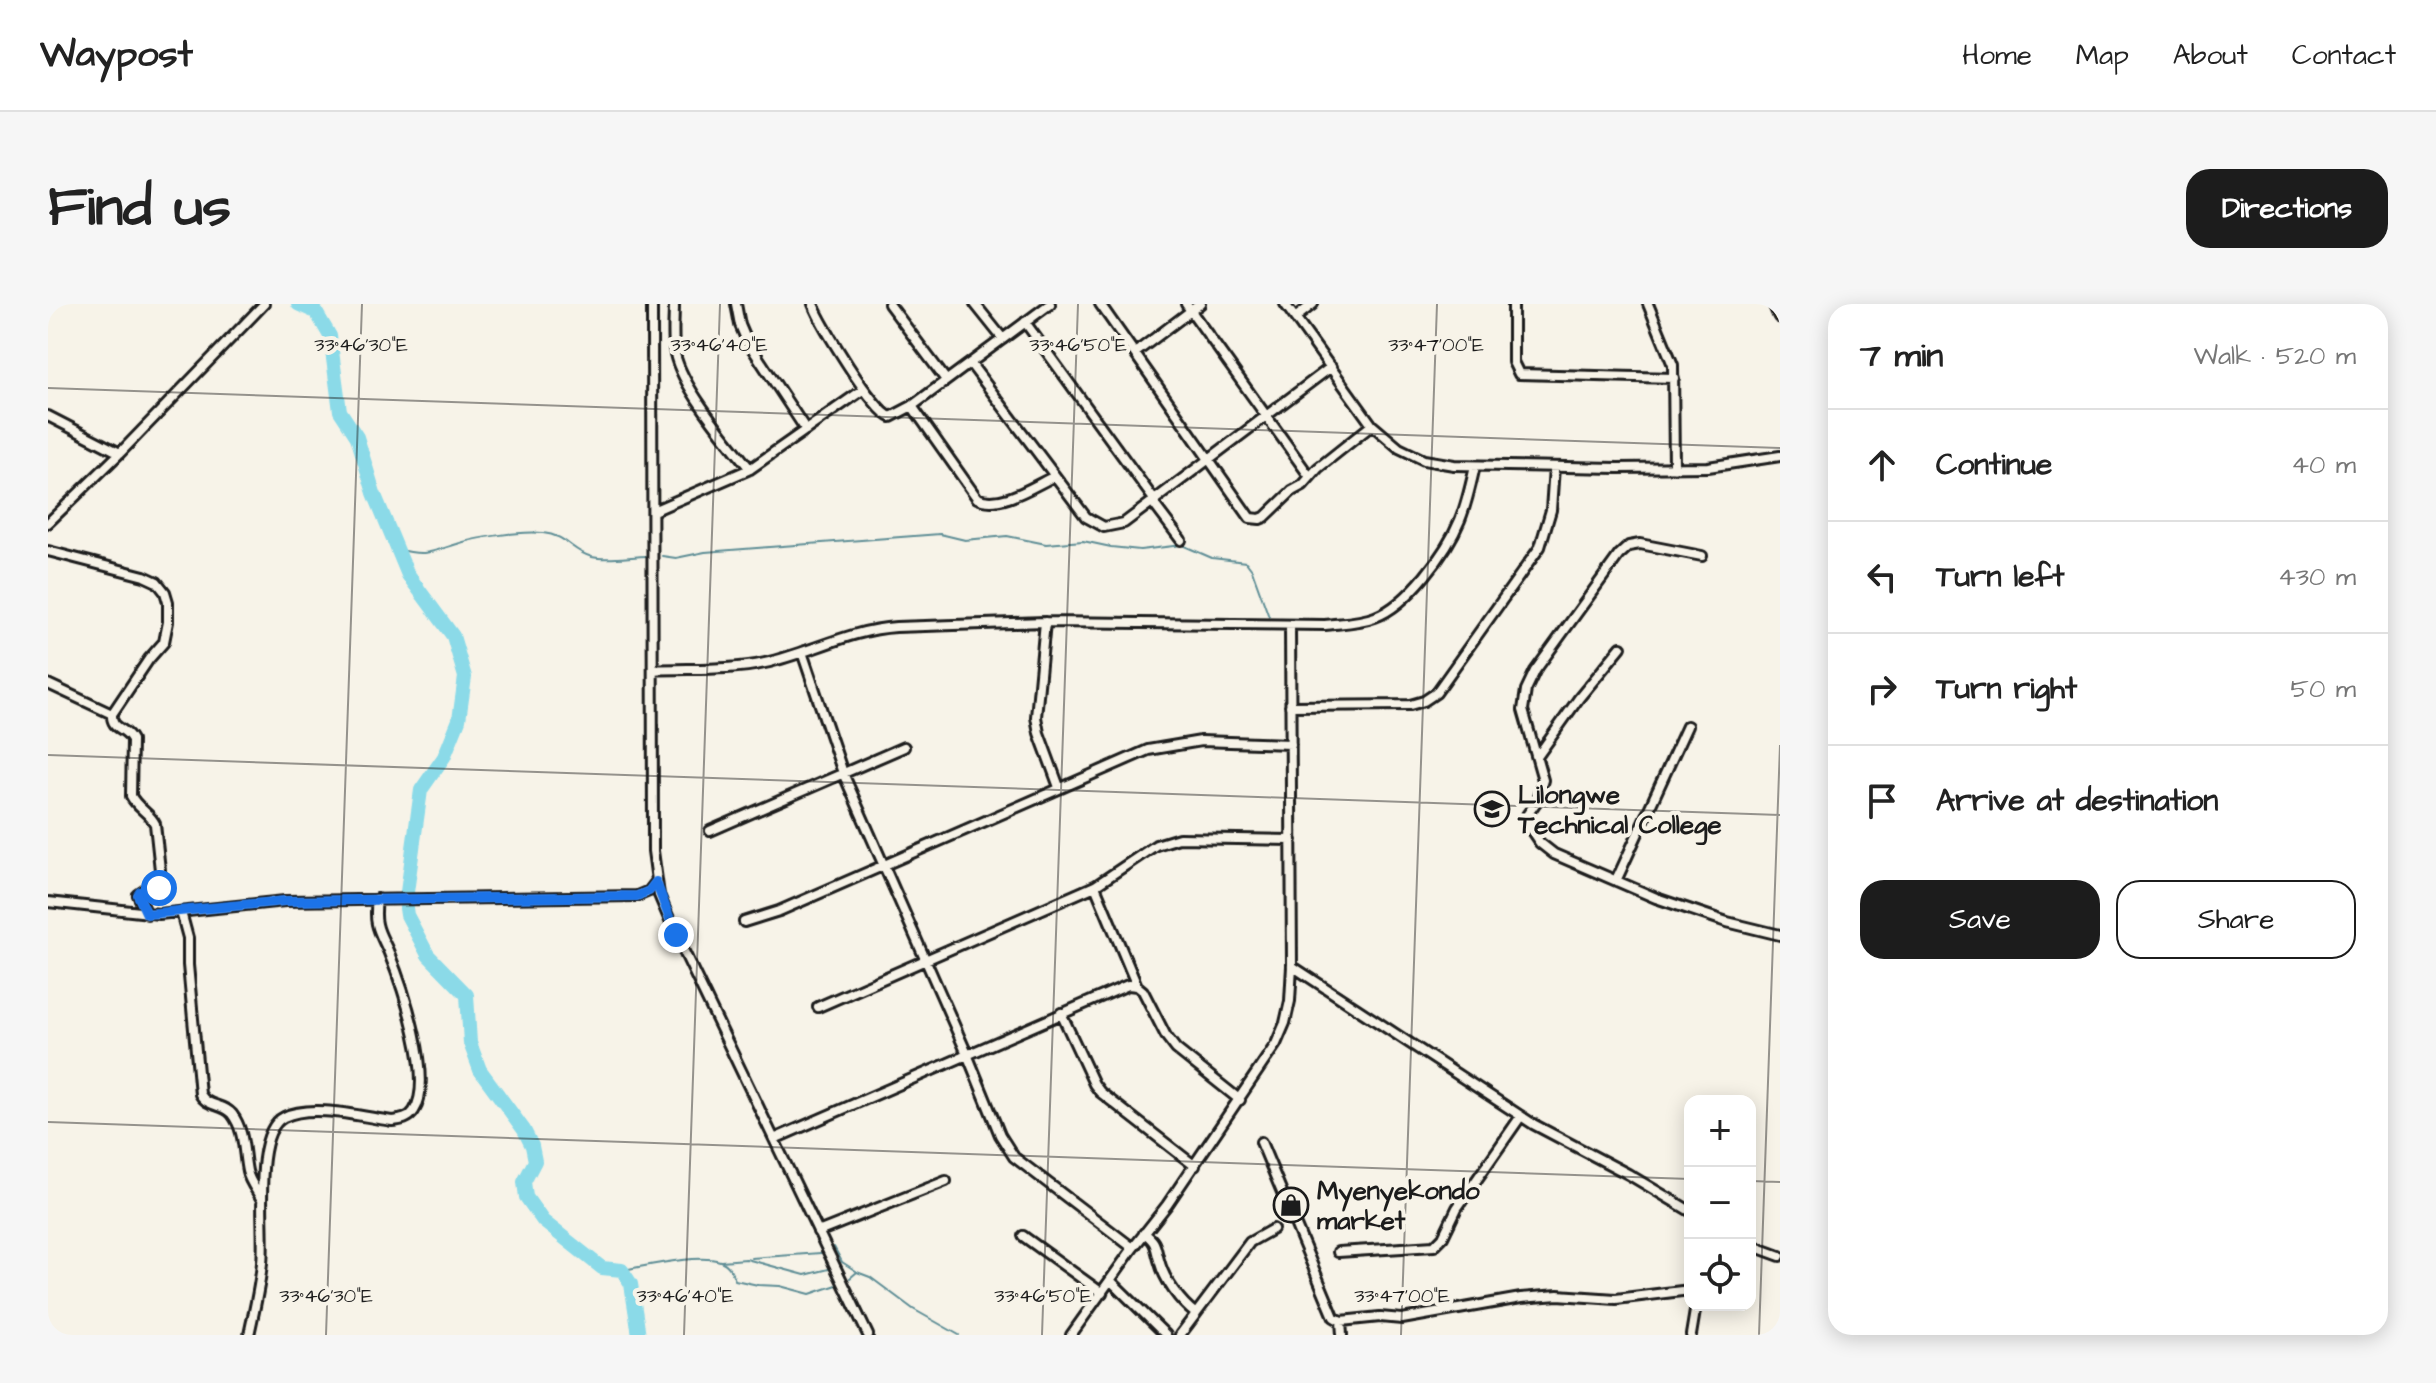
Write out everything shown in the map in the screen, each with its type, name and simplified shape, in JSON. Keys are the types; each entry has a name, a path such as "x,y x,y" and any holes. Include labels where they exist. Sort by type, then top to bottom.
{"highway":[{"path":"1775,304 1780,316"}],"street":[{"path":"48,523 264,304"},
{"path":"652,304 653,851 656,882 676,935 868,1335"},
{"path":"674,304 674,351 679,367 750,469"},
{"path":"736,304 746,339 806,430"},
{"path":"813,304 864,389 887,416 896,415 912,406 1050,304"},
{"path":"889,304 946,380"},
{"path":"975,304 1003,339"},
{"path":"1100,304 1250,518 1265,517 1372,425"},
{"path":"1135,353 1188,307 1200,304"},
{"path":"1285,304 1372,425 1411,455 1440,464 1674,468 1735,464 1780,456"},
{"path":"1295,318 1313,304"},
{"path":"1513,304 1513,362 1519,374 1674,378"},
{"path":"1648,304 1673,365 1674,468"},
{"path":"1188,307 1310,477"},
{"path":"1025,322 1181,540"},
{"path":"970,363 1086,517 1104,527 1124,523 1154,502 1331,367"},
{"path":"653,511 750,469 864,389"},
{"path":"912,406 977,498 990,502 1004,499 1055,476"},
{"path":"48,416 120,453"},
{"path":"653,670 753,665 876,628 1045,622 1290,625 1362,621 1379,616 1401,601 1421,579 1453,534 1467,500 1475,466"},
{"path":"1290,706 1410,705 1436,693 1534,559 1551,510 1554,467"},
{"path":"1702,556 1640,544 1629,546 1619,555 1529,680 1523,710 1542,774 1542,785 1537,801 1527,815 1527,824 1540,843 1554,854 1656,898 1727,922 1780,935"},
{"path":"48,551 144,576 157,582 168,602 164,642 112,714 114,725 132,740 131,796 155,824 159,888 138,895 147,914"},
{"path":"1045,622 1036,717 1059,787"},
{"path":"1071,1335 1195,1166 1276,1044 1285,1023 1292,966 1290,625"},
{"path":"1537,757 1579,698 1621,647"},
{"path":"802,652 843,773 1000,1135 1014,1157 1133,1248"},
{"path":"48,684 112,714"},
{"path":"1616,881 1687,726"},
{"path":"744,922 779,911 1148,750 1201,741 1291,744"},
{"path":"710,831 904,747"},
{"path":"818,1007 1095,886 1156,845 1171,839 1292,840"},
{"path":"48,902 147,914 285,901 637,896 649,891 656,882"},
{"path":"1095,886 1137,986 1148,998 1166,1036 1176,1049 1240,1100"},
{"path":"249,1335 263,1260 263,1201 268,1138 274,1123 280,1118 306,1111 392,1121 409,1117 419,1101 418,1046 398,980 378,929 377,899"},
{"path":"181,912 188,938 200,1094 207,1103 227,1109 236,1121 248,1174 263,1201"},
{"path":"1292,966 1521,1116 1684,1207"},
{"path":"774,1139 1120,987 1137,986"},
{"path":"1061,1013 1100,1092 1195,1166"},
{"path":"1338,1252 1434,1246 1443,1237 1457,1208 1521,1116"},
{"path":"1261,1142 1334,1317 1341,1321 1380,1317 1402,1319 1558,1295 1616,1299 1684,1291"},
{"path":"818,1232 946,1181"},
{"path":"1180,1335 1250,1242 1273,1229"},
{"path":"1144,1233 1156,1244 1159,1261 1181,1301 1196,1314"},
{"path":"1023,1236 1102,1293"},
{"path":"1756,1247 1780,1256"},
{"path":"1111,1281 1166,1335"},
{"path":"1691,1335 1695,1311"},
{"path":"1341,1321 1342,1335"}],"waterway":[{"path":"298,304 316,312 330,336 340,411 357,437 374,493 408,575 453,636 465,677 459,720 444,757 421,790 407,892"},
{"path":"397,549 428,552 476,539 534,533 551,534 592,557 648,556"},
{"path":"662,556 676,558 705,552 940,534 965,540 1007,536 1046,544 1083,541 1140,550 1182,545 1212,558 1246,562 1252,570 1269,617"},
{"path":"406,908 428,955 467,995 470,1043 480,1070 524,1130 532,1146 535,1161 524,1182 526,1197 543,1221 602,1268 622,1270 631,1284 639,1335"},
{"path":"834,1247 842,1262 856,1271"},
{"path":"751,1258 821,1253"},
{"path":"622,1270 672,1261 710,1259 726,1264 735,1280 758,1285 780,1286 810,1294 837,1285"},
{"path":"721,1261 746,1259 805,1275 829,1269"},
{"path":"850,1278 857,1272 870,1277 913,1309 959,1335"}],"place":[{"name":"Lilongwe Technical College","path":"1492,809"},
{"name":"Myenyekondo market","path":"1291,1205"}],"route":[{"path":"159,888 145,890 138,895 147,914 285,901 637,896 644,895 656,882 676,935"}]}
